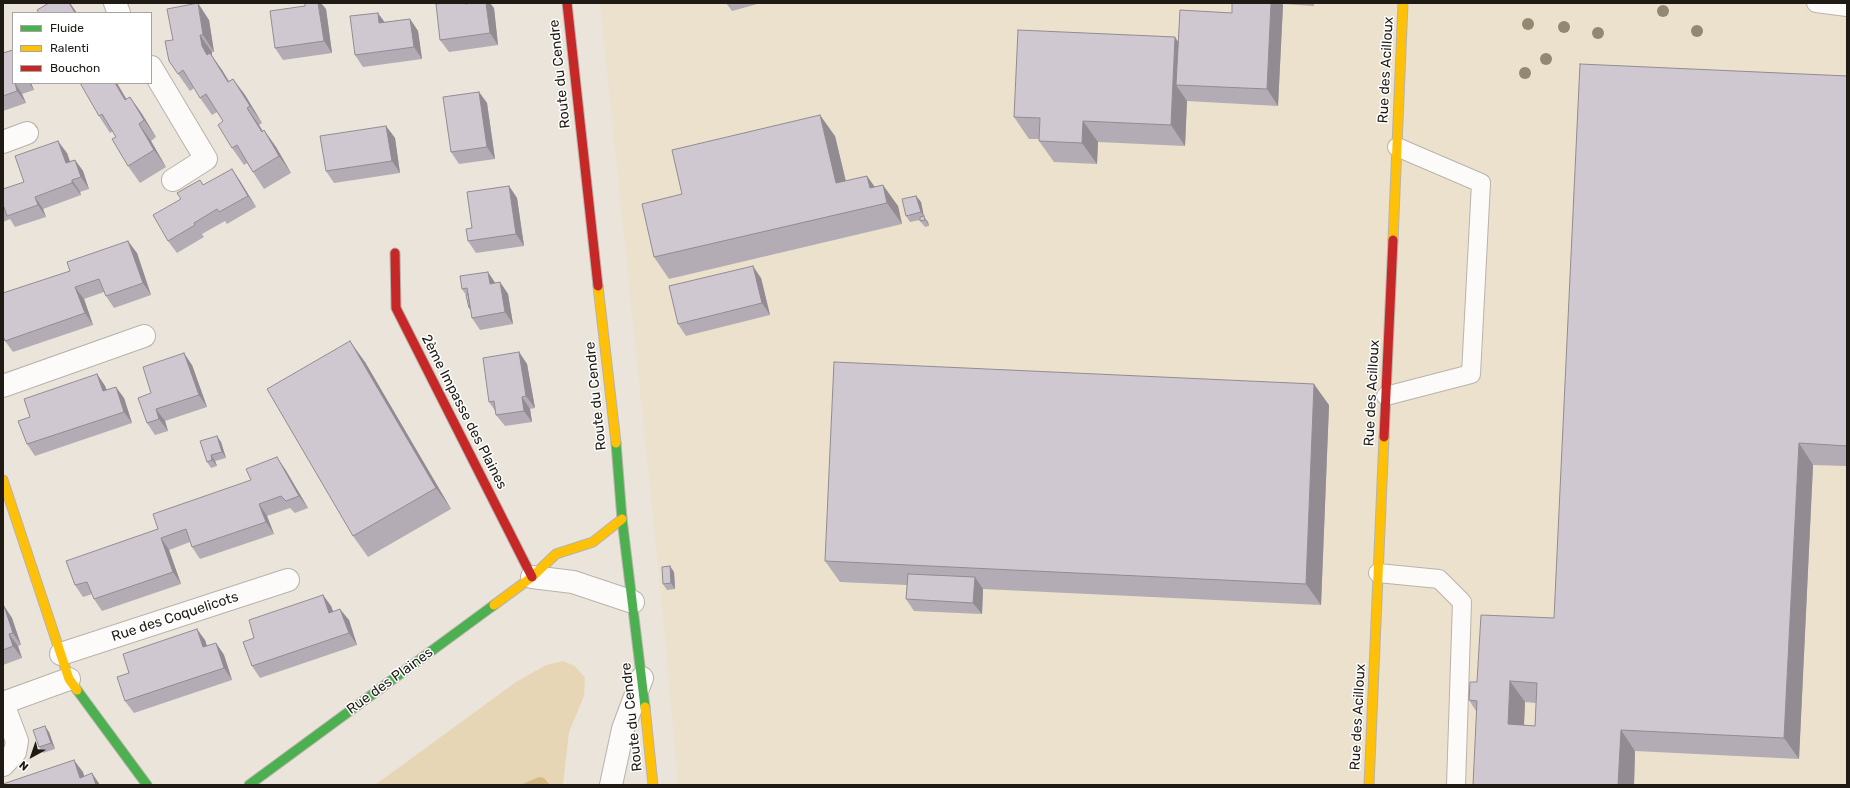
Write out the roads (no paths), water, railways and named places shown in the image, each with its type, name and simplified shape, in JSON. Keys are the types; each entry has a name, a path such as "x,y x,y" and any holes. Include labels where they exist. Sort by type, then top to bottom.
{"street":[{"name":"Route du Cendre","path":"567,3 615,437 622,519 642,678 653,785"},
{"name":"Rue des Acilloux","path":"1369,785 1403,3"},
{"path":"152,69 206,159 173,180"},
{"path":"3,142 27,134"},
{"name":"2ème Impasse des Plaines","path":"395,254 396,308 532,577"},
{"path":"3,386 144,336"},
{"path":"3,480 69,679 147,785"},
{"name":"Rue des Plaines","path":"249,785 532,577 556,554 593,542 622,519"},
{"path":"532,577 573,582 633,602"},
{"name":"Rue des Coquelicots","path":"61,654 288,580"},
{"path":"611,785 623,729 642,678"},
{"path":"3,765 15,752 17,740 3,703 69,679"}],"lane":[{"path":"1816,3 1847,7"},
{"path":"1386,396 1471,374 1481,183 1397,147"},
{"path":"1378,573 1439,578 1462,602 1456,785"}]}
